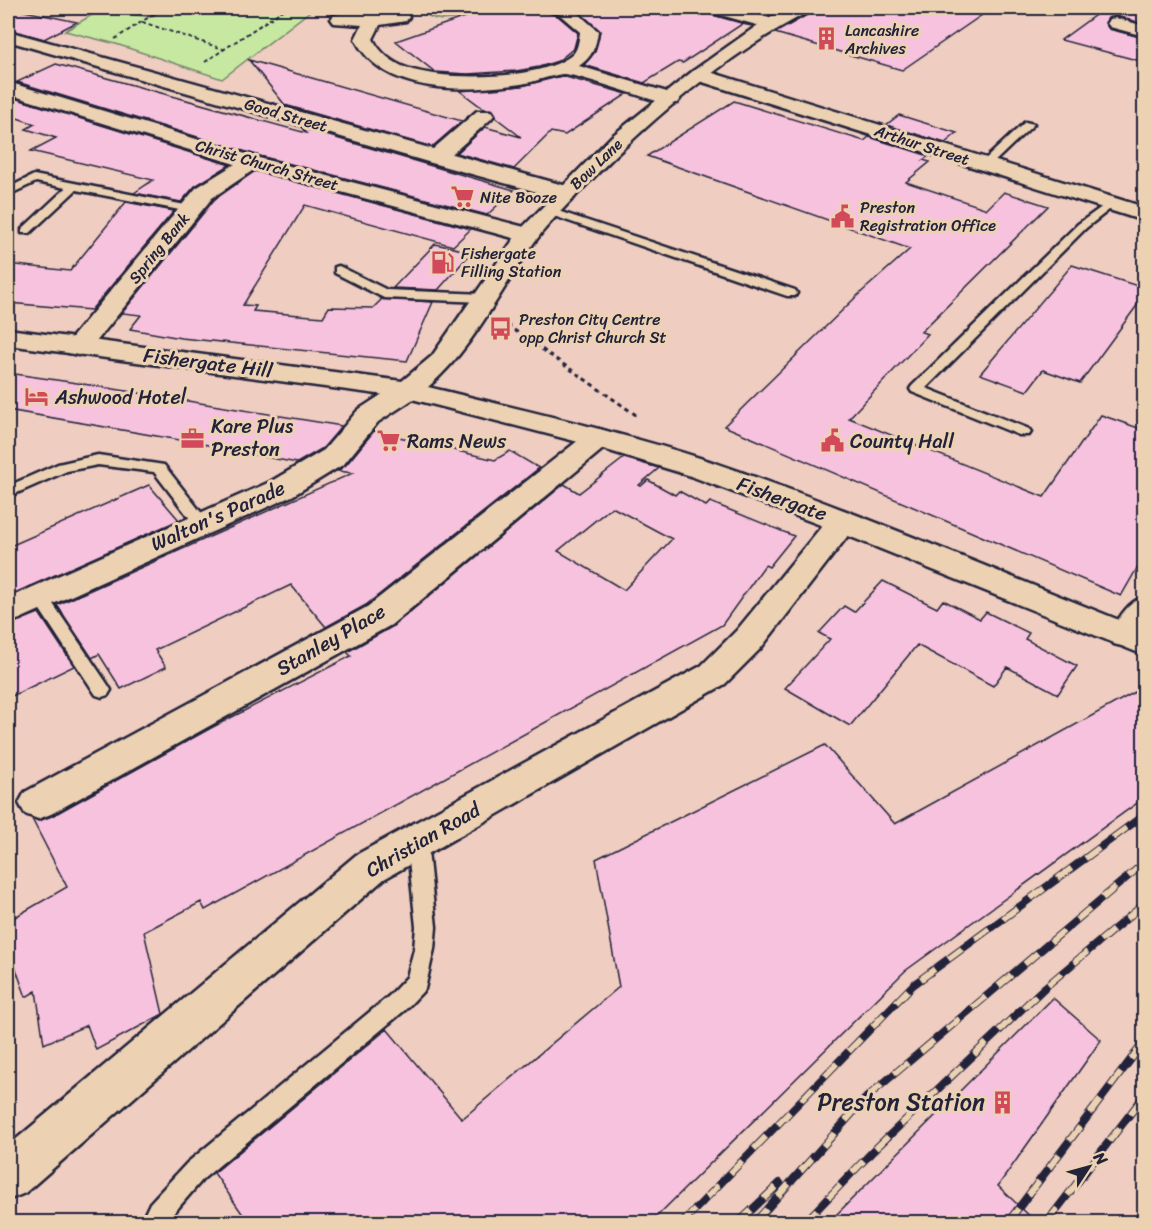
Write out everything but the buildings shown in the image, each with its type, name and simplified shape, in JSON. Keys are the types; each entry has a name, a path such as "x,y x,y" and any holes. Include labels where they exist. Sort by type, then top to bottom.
{"street":[{"path":"373,20 364,39 370,52 401,73 444,80 510,79 564,68 580,57 587,44 589,31 565,10 557,8"},
{"path":"716,8 771,24"},
{"name":"Bow Lane","path":"408,390 441,362 528,236 566,193 619,141 700,75 771,24 802,8"},
{"path":"340,19 373,20 400,17"},
{"path":"1116,23 1144,31"},
{"name":"Good Street","path":"8,36 566,193"},
{"path":"564,68 669,99"},
{"name":"Arthur Street","path":"700,75 1144,214"},
{"name":"Christ Church Street","path":"8,88 252,162 528,236"},
{"path":"435,158 484,115"},
{"name":"Spring Bank","path":"78,347 204,193 252,162"},
{"name":"Fishergate Hill","path":"8,337 408,390"},
{"name":"Fishergate","path":"408,390 599,438 698,468 842,522 1135,639"},
{"name":"Walton's Parade","path":"8,611 281,489 334,457 368,416 408,390"},
{"name":"Stanley Place","path":"38,803 379,616 599,438"},
{"name":"Christian Road","path":"8,1176 370,867 713,675 749,639 842,522"},
{"path":"1135,639 1144,609"}],"lane":[{"path":"985,165 1029,124"},
{"path":"8,192 34,177 190,209"},
{"path":"26,231 74,186"},
{"path":"1024,432 916,389 1082,226 1110,204"},
{"path":"549,212 791,293"},
{"path":"339,270 384,294 482,301"},
{"path":"8,492 63,467 98,460 159,468 202,524"},
{"path":"39,596 102,690"},
{"path":"153,1222 159,1212 195,1172 397,1003 417,982 426,927 417,841"}],"path":[{"path":"86,57 164,8"},
{"path":"175,82 286,8"},
{"path":"141,22 224,49"},
{"path":"482,301 524,338 611,393 637,416"}],"green space":[{"path":"166,8 314,8 222,79 116,44 65,31 100,10 151,17"},
{"path":"430,8 464,8 466,13 457,18 442,20 427,15 426,12"}],"railway":[{"path":"683,1222 913,985 1144,815"},
{"path":"755,1222 867,1097 1144,863"},
{"path":"805,1222 874,1150 1044,988 1144,904"},
{"path":"1008,1222 1144,1042"},
{"path":"1047,1222 1144,1096"},
{"path":"739,1222 780,1183"}],"place":[{"name":"Lancashire Archives","path":"827,39"},
{"name":"Nite Booze","path":"462,197"},
{"name":"Preston Registration Office","path":"842,216"},
{"name":"Fishergate Filling Station","path":"443,262"},
{"name":"Preston City Centre opp Christ Church St","path":"501,328"},
{"name":"Ashwood Hotel","path":"37,397"},
{"name":"Kare Plus Preston","path":"193,438"},
{"name":"Rams News","path":"389,441"},
{"name":"County Hall","path":"832,441"},
{"name":"Preston Station","path":"1003,1102"}]}
